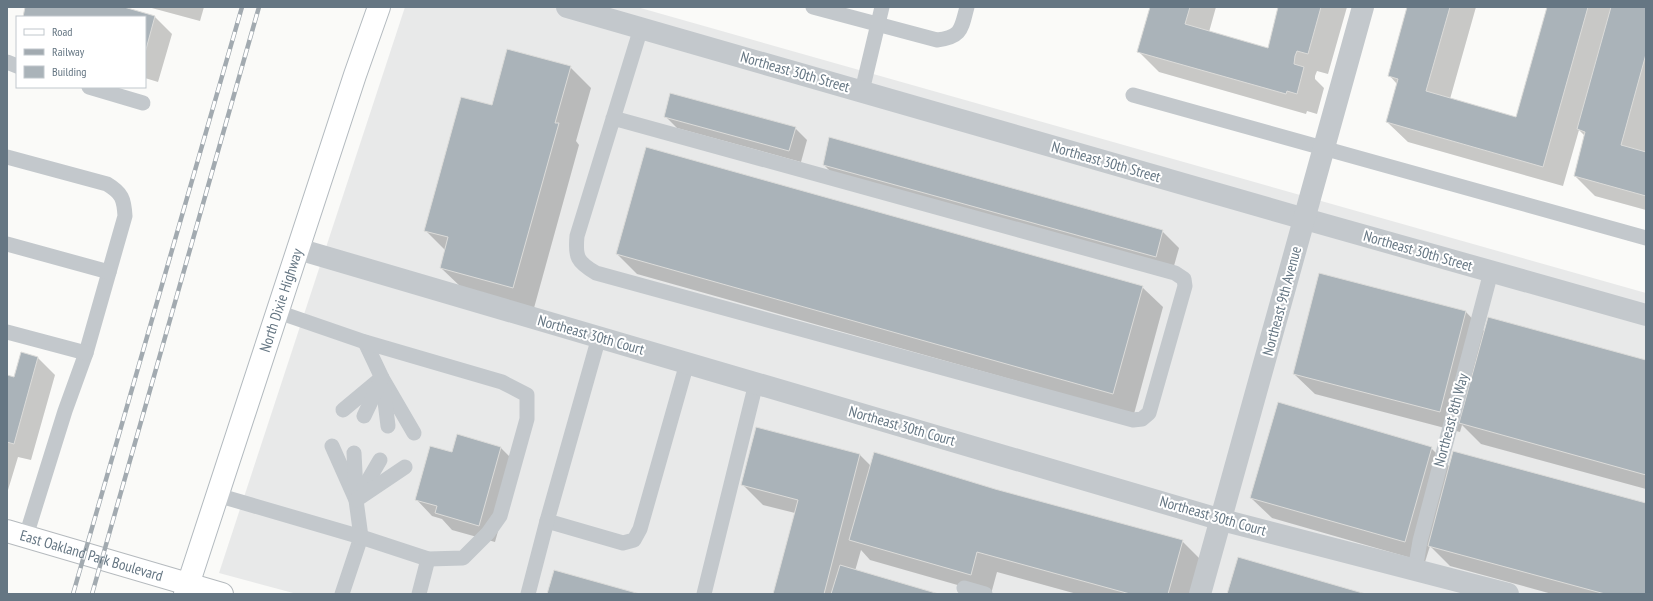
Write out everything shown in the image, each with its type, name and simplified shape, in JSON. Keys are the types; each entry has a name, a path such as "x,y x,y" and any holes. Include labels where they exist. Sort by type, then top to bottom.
{"main road":[{"name":"North Dixie Highway","path":"186,589 379,7"},
{"name":"East Oakland Park Boulevard","path":"16,534 186,589 222,594"}],"street":[{"name":"Northeast 30th Street","path":"567,7 1305,219 1646,315"},
{"name":"Northeast 9th Avenue","path":"1200,594 1222,520 1363,7"},
{"name":"Northeast 30th Court","path":"298,249 1222,520 1508,594"}],"lane":[{"path":"813,7 937,40 951,39 960,32 967,7"},
{"path":"862,92 882,7"},
{"path":"613,118 1175,273 1184,280 1185,286 1149,413 1142,419 1133,420 596,273 584,266 577,258 575,250 577,236 613,118 641,28"},
{"path":"91,88 143,103"},
{"path":"1133,95 1646,238"},
{"path":"7,157 108,184 118,191 124,202 125,216 86,353 16,534"},
{"path":"7,244 109,272"},
{"name":"Northeast 8th Way","path":"1415,570 1420,541 1491,272"},
{"path":"217,495 361,537 428,559 463,558 488,533 500,516 527,419 527,396 502,382 365,342 278,312"},
{"path":"7,332 86,353"},
{"path":"528,594 599,337"},
{"path":"365,342 382,378 414,433"},
{"path":"547,521 623,543 634,540 640,530 686,363"},
{"path":"343,410 382,378"},
{"path":"364,416 382,378"},
{"path":"382,378 388,426"},
{"path":"704,594 756,383"},
{"path":"332,446 356,500"},
{"path":"342,594 361,537 356,500 354,453"},
{"path":"356,500 380,460"},
{"path":"356,500 405,467"},
{"path":"419,594 428,559"},
{"path":"964,588 985,594"}],"shaded area":[{"path":"405,7 637,7 1646,293 1646,594 297,594 219,573"}],"building":[{"path":"25,7 124,7 155,16 146,49 146,16 23,16"},
{"path":"1150,7 1190,7 1185,24 1268,48 1278,7 1321,7 1308,54 1297,51 1295,56 1294,64 1304,67 1297,94 1287,91 1286,94 1137,52"},
{"path":"1407,7 1450,7 1426,91 1516,117 1547,7 1588,7 1543,167 1386,122 1398,79 1388,76"},
{"path":"1611,7 1646,7 1646,54 1621,145 1646,152 1646,196 1574,176 1585,132 1577,129"},
{"path":"507,49 571,66 555,123 559,123 513,288 440,268 448,237 424,231 461,97 492,105"},
{"path":"670,93 796,127 789,151 664,117"},
{"path":"829,137 1163,230 1156,257 823,165"},
{"path":"646,147 1143,286 1113,394 616,254"},
{"path":"1319,273 1466,311 1440,412 1293,374"},
{"path":"1488,317 1646,360 1646,475 1459,423"},
{"path":"21,352 38,357 14,444 7,442 7,375 14,377"},
{"path":"1278,402 1432,447 1405,542 1250,498"},
{"path":"756,427 860,454 824,594 773,594 798,500 741,485"},
{"path":"457,434 501,447 479,526 435,513 437,506 415,500 430,446 452,452"},
{"path":"1453,451 1646,503 1646,594 1605,594 1428,546"},
{"path":"874,452 995,489 1183,540 1168,594 1130,594 977,552 971,575 849,540"},
{"path":"1238,557 1366,594 1227,594"},
{"path":"840,565 939,594 831,594"},
{"path":"554,570 640,594 547,594"}],"railway":[{"path":"73,594 242,7"},
{"path":"92,594 259,7"}]}
